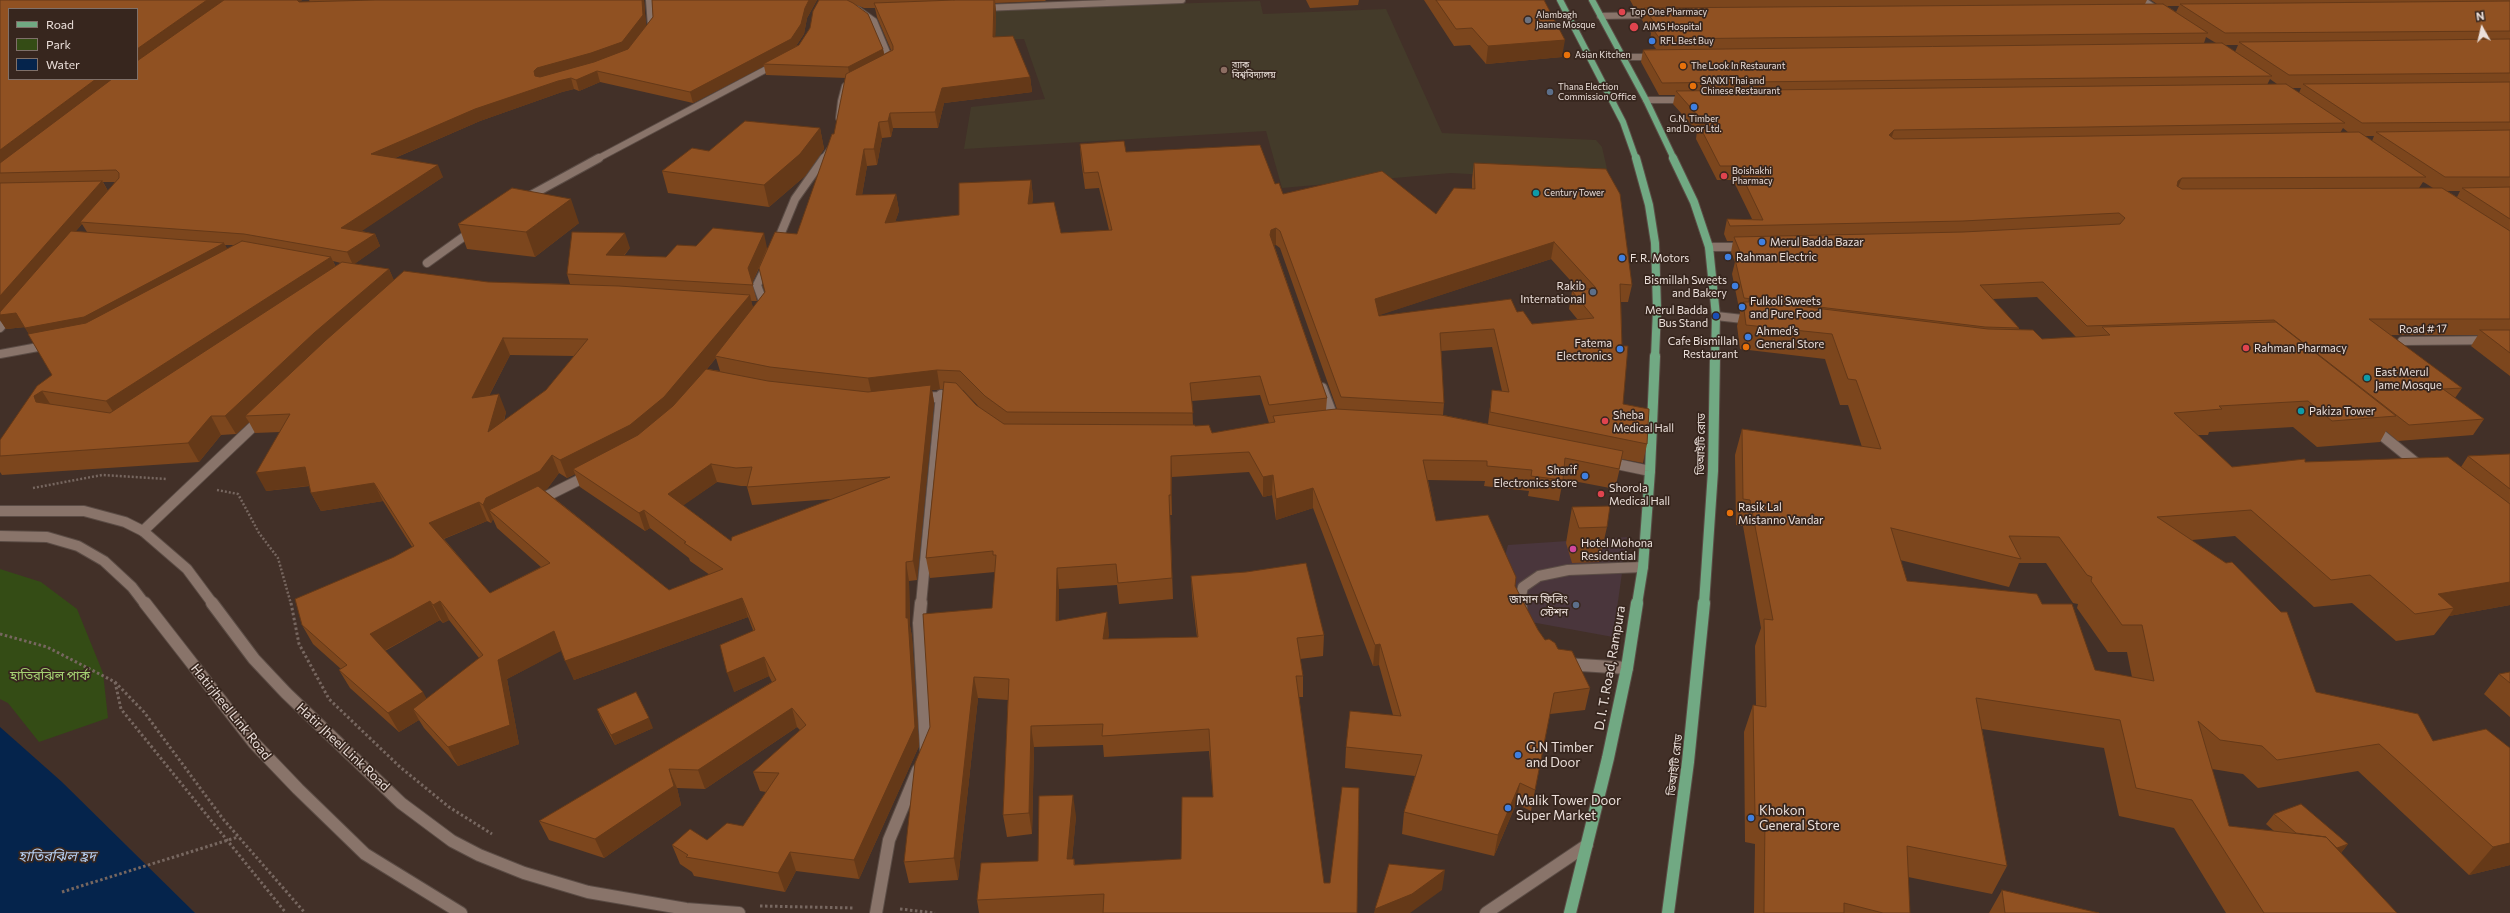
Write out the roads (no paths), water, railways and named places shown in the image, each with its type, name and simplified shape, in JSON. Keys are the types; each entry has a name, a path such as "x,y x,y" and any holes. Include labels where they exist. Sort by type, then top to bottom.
{"main road":[{"path":"1560,0 1624,122 1635,154 1649,205 1655,243 1657,309 1650,471"},
{"name":"ডিআইটি রোড","path":"1592,0 1646,100 1680,169 1694,202 1709,247 1716,316 1713,471 1704,602 1688,762 1668,913"},
{"name":"D. I. T. Road, Rampura","path":"1570,913 1587,846 1627,668 1643,567 1650,471"}],"street":[{"path":"645,36 651,27 649,0"},
{"path":"837,0 874,20 891,62 884,65"},
{"path":"975,8 1182,0"},
{"path":"2143,0 2159,11"},
{"path":"2143,11 2159,11 2166,13"},
{"path":"863,13 871,12"},
{"path":"1600,16 1664,15"},
{"path":"1623,57 1663,57"},
{"path":"514,206 677,115 786,60"},
{"path":"837,129 844,86 858,79"},
{"path":"1646,100 1694,100"},
{"path":"761,309 757,285 795,199 833,144 835,137"},
{"path":"427,263 481,225"},
{"path":"1709,247 1757,247"},
{"path":"0,328 20,305"},
{"path":"1716,316 1762,321"},
{"name":"Road # 17","path":"2402,341 2510,340"},
{"path":"0,354 55,344"},
{"path":"1318,377 1338,422 1322,423"},
{"path":"877,910 889,840 927,748 919,622 941,395"},
{"path":"910,399 941,395 962,396 966,401"},
{"path":"143,531 272,409"},
{"path":"2363,420 2430,475"},
{"path":"1596,460 1650,471"},
{"path":"531,504 600,469"},
{"name":"Hatir Jheel Link Road","path":"0,511 84,511 125,522 143,531 187,570 254,659 286,694 401,803 452,841 524,874 588,892 686,909 739,913"},
{"name":"Hatirjheel Link Road","path":"0,536 48,537 63,540 78,546 104,561 132,588 254,743 298,789 365,854 461,913"},
{"path":"1525,617 1519,603 1523,588 1539,576 1568,570 1643,567"},
{"path":"1553,656 1565,664 1627,668"},
{"path":"1486,913 1587,846"}],"water":[{"name":"হাতিরঝিল হ্রদ","path":"0,727 62,782 195,913 0,913"}],"place":[{"name":"Top One Pharmacy","path":"1622,12"},
{"name":"Alambagh Jaame Mosque","path":"1528,20"},
{"name":"AIMS Hospital","path":"1634,27"},
{"name":"RFL Best Buy","path":"1652,41"},
{"name":"Asian Kitchen","path":"1567,55"},
{"name":"The Look In Restaurant","path":"1683,66"},
{"name":"ব্র্যাক বিশ্ববিদ্যালয়","path":"1224,70"},
{"name":"SANXI Thai and Chinese Restaurant","path":"1693,86"},
{"name":"Thana Election Commission Office","path":"1550,92"},
{"name":"G.N. Timber and Door Ltd.","path":"1694,107"},
{"name":"Boishakhi Pharmacy","path":"1724,176"},
{"name":"Century Tower","path":"1536,193"},
{"name":"Merul Badda Bazar","path":"1762,242"},
{"name":"Rahman Electric","path":"1728,257"},
{"name":"F. R. Motors","path":"1622,258"},
{"name":"Bismillah Sweets and Bakery","path":"1735,286"},
{"name":"Rakib International","path":"1593,292"},
{"name":"Fulkoli Sweets and Pure Food","path":"1742,307"},
{"name":"Merul Badda Bus Stand","path":"1716,316"},
{"name":"Ahmed’s General Store","path":"1748,337"},
{"name":"Cafe Bismillah Restaurant","path":"1746,347"},
{"name":"Rahman Pharmacy","path":"2246,348"},
{"name":"Fatema Electronics","path":"1620,349"},
{"name":"East Merul Jame Mosque","path":"2367,378"},
{"name":"Pakiza Tower","path":"2301,411"},
{"name":"Sheba Medical Hall","path":"1605,421"},
{"name":"Sharif Electronics store","path":"1585,476"},
{"name":"Shorola Medical Hall","path":"1601,494"},
{"name":"Rasik Lal Mistanno Vandar","path":"1730,513"},
{"name":"Hotel Mohona Residential","path":"1573,549"},
{"name":"জামান ফিলিং স্টেশন","path":"1576,605"},
{"name":"G.N Timber and Door","path":"1518,755"},
{"name":"Malik Tower Door Super Market","path":"1508,808"},
{"name":"Khokon General Store","path":"1751,818"}],"park label":[{"name":"হাতিরঝিল পার্ক","path":"50,676"}]}
